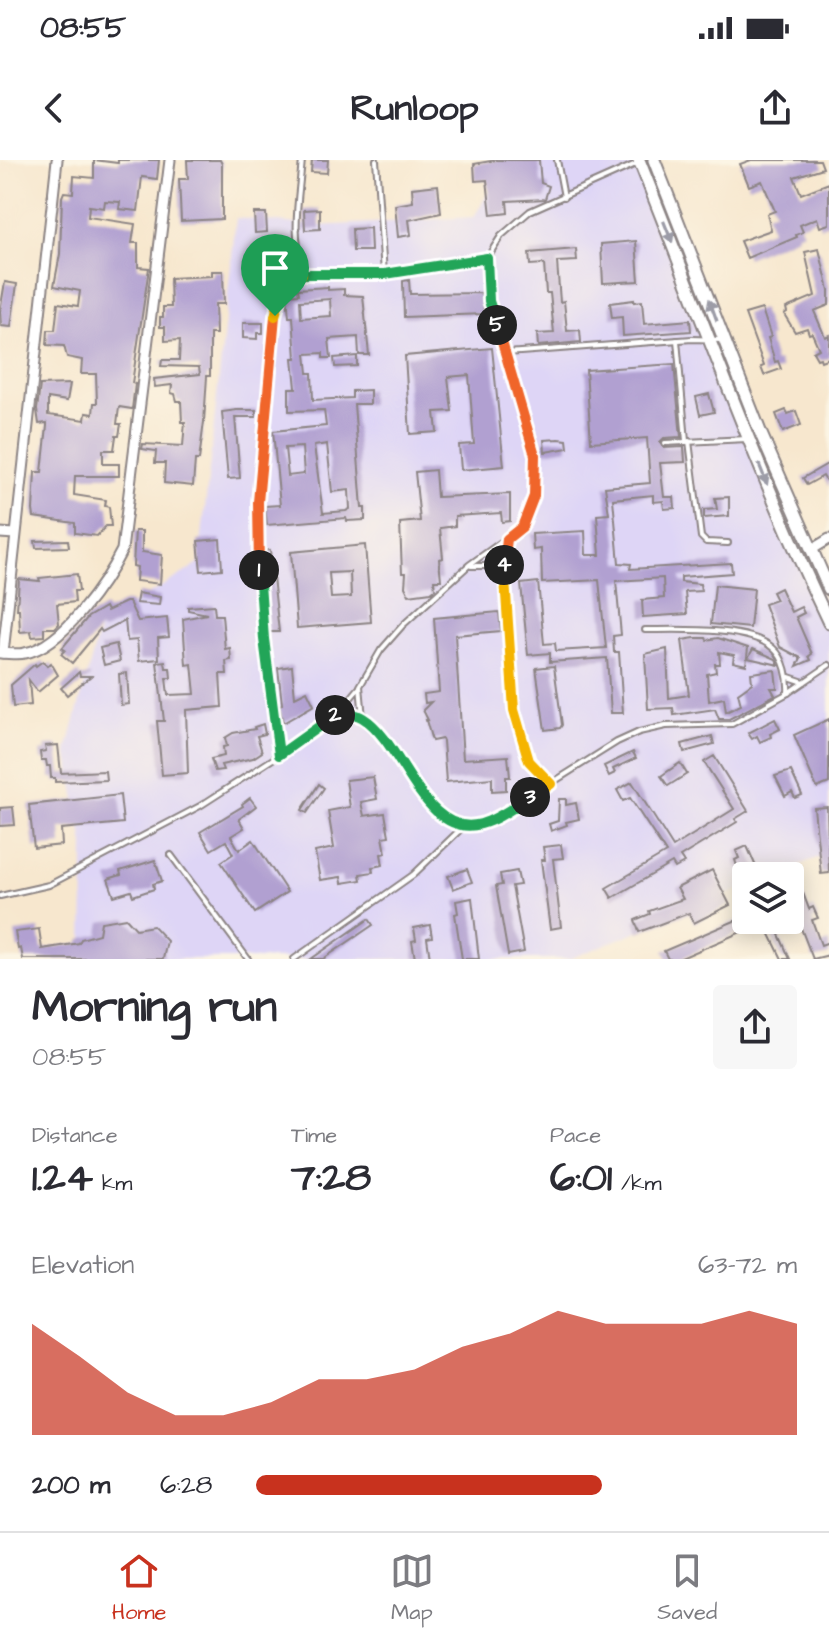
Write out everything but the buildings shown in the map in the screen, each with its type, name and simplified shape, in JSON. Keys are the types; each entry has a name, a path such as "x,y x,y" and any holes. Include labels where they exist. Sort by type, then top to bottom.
{"street":[{"path":"57,160 2,653 27,653 49,641 73,621 107,580 122,550 170,160"},
{"path":"654,160 724,340 829,589"},
{"path":"640,161 708,341 798,557 829,623"},
{"path":"0,533 15,534"},
{"path":"811,550 829,539"}],"lane":[{"path":"302,160 296,235 297,254 305,272"},
{"path":"376,160 385,274"},
{"path":"557,160 564,197"},
{"path":"0,896 49,885 200,806 279,755 338,713 360,686 381,650 403,625 469,565 522,527 534,496 535,455 489,301 487,258 501,236 530,211 640,161"},
{"path":"279,755 264,639 258,502 275,316 282,290 293,278 305,272 385,274 487,258"},
{"path":"506,353 677,340 724,340"},
{"path":"677,340 701,537 706,542 728,543"},
{"path":"665,443 749,439"},
{"path":"507,539 503,573 514,710 529,761 551,784"},
{"path":"469,565 492,566 503,573"},
{"path":"645,630 720,630 749,637 773,648 789,677 788,693"},
{"path":"338,713 363,718 385,738 407,773 447,821 464,826 478,825 493,820 617,742 639,732 666,726 732,724 788,693 829,665"},
{"path":"789,677 804,682"},
{"path":"360,686 363,718"},
{"path":"294,959 413,875 464,826"},
{"path":"171,855 248,959"}],"shaded area":[{"path":"507,160 634,160 829,614 829,853 804,863 732,862 732,893 569,959 83,959 84,845 67,750 101,623 199,564 236,218 319,226 474,217"}],"route":[{"path":"487,258 489,301 535,455 534,496 522,527 507,539 503,573 514,710 529,761 551,784 493,820 464,826 447,821 407,773 385,738 363,718 352,714 338,713 279,755 264,639 258,556 258,502 275,316 282,290 293,278 305,272 385,274 487,258"}]}
